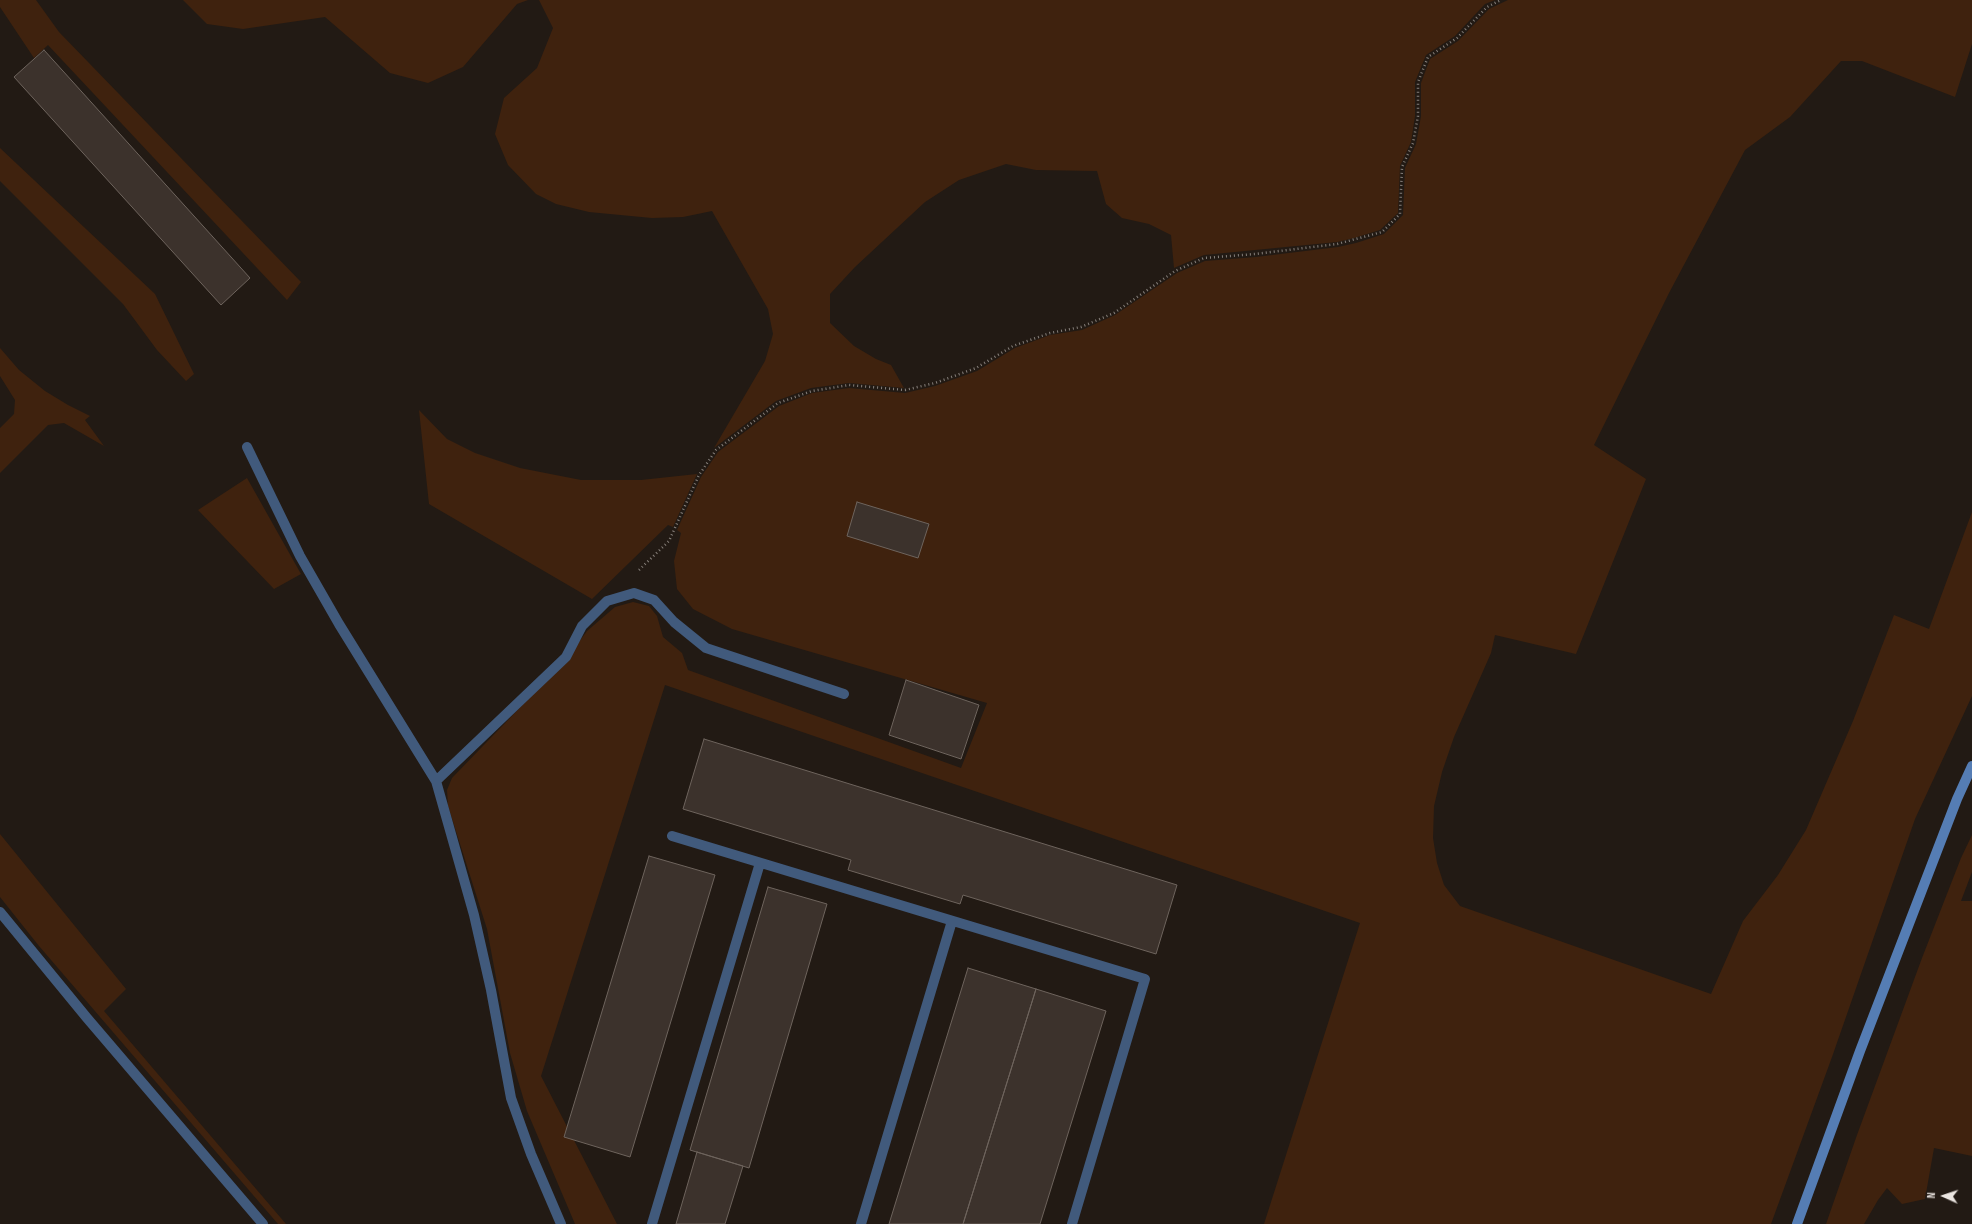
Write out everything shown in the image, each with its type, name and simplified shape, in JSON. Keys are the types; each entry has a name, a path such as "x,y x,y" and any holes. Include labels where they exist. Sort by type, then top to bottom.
{"main road":[{"path":"1797,1224 1865,1036 1954,806 1972,766"}],"street":[{"path":"247,447 300,556 339,624 436,781 474,915 491,990 511,1098 531,1154 562,1224"},
{"path":"436,781 566,657 582,626 607,601 634,593 654,600 674,622 706,648 844,694"},
{"path":"672,836 1144,979 1072,1224"},
{"path":"652,1224 760,863"},
{"path":"0,912 86,1018 263,1224"},
{"path":"861,1224 952,921"}],"path":[{"path":"635,574 669,541 699,475 716,450 778,403 812,391 849,385 905,390 935,383 976,368 1013,346 1050,333 1081,327 1114,313 1175,271 1204,258 1255,254 1337,244 1382,232 1400,214 1402,167 1413,143 1418,116 1418,82 1428,57 1457,38 1487,7 1501,0"}],"shaded area":[{"path":"0,0 36,0 59,32 301,282 287,300 48,45 34,58 0,7"},
{"path":"183,0 528,0 517,4 463,67 428,83 390,73 325,17 243,29 207,24"},
{"path":"539,0 1495,0 1485,4 1455,36 1426,55 1415,82 1415,116 1411,142 1400,166 1398,213 1380,230 1337,242 1204,255 1174,268 1171,235 1149,224 1122,218 1106,204 1097,171 1036,170 1006,164 959,180 925,202 855,267 830,294 830,323 854,346 876,359 891,365 904,388 849,383 811,388 776,401 714,448 765,361 773,334 768,309 712,211 683,217 652,218 589,212 556,204 536,194 508,165 495,134 504,98 537,68 553,28"},
{"path":"1508,0 1972,0 1972,44 1955,97 1862,61 1841,61 1790,117 1745,150 1669,293 1594,445 1646,479 1576,654 1495,635 1491,653 1454,737 1442,772 1434,806 1433,838 1437,863 1444,885 1460,906 1711,994 1743,921 1778,875 1806,830 1853,721 1894,615 1929,629 1972,512 1972,696 1915,819 1832,1057 1771,1224 1264,1224 1360,923 665,685 541,1076 617,1224 575,1224 527,1111 510,1053 487,929 448,806 447,790 452,778 565,661 587,631 615,607 633,602 649,606 657,616 663,637 682,653 688,670 961,768 987,703 732,629 693,609 677,589 674,561 681,533 677,530 701,477 718,452 779,406 812,393 849,388 905,393 935,386 977,371 1015,348 1050,335 1082,330 1115,315 1177,273 1205,261 1256,257 1338,247 1384,234 1403,215 1405,168 1416,144 1421,116 1421,83 1430,59 1458,41 1489,9"},
{"path":"0,148 155,294 194,374 186,381 157,350 123,304 0,181"},
{"path":"0,348 19,370 45,391 90,416 85,420 104,446 64,423 48,425 0,473 0,428 14,414 15,400 0,376"},
{"path":"419,410 447,439 475,453 520,468 581,480 641,480 697,474 673,527 668,525 592,599 429,504"},
{"path":"247,478 301,574 274,589 198,510"},
{"path":"0,834 126,989 104,1011 286,1224 278,1224 39,946 0,897"},
{"path":"1972,835 1972,872 1961,901 1972,901 1972,1156 1934,1148 1925,1199 1902,1204 1887,1188 1864,1224 1826,1224 1922,958 1961,858"}],"building":[{"path":"44,50 250,278 221,305 14,77"},
{"path":"857,502 929,524 918,558 847,536"},
{"path":"906,680 979,705 961,759 889,735"},
{"path":"704,739 1177,885 1156,954 963,895 960,904 848,870 851,860 683,809"},
{"path":"649,856 715,875 630,1157 564,1137"},
{"path":"768,887 827,904 749,1168 690,1150"},
{"path":"968,968 1036,989 963,1224 889,1224"},
{"path":"1036,989 1106,1011 1040,1224 963,1224"},
{"path":"697,1152 743,1166 725,1224 676,1224"}]}
